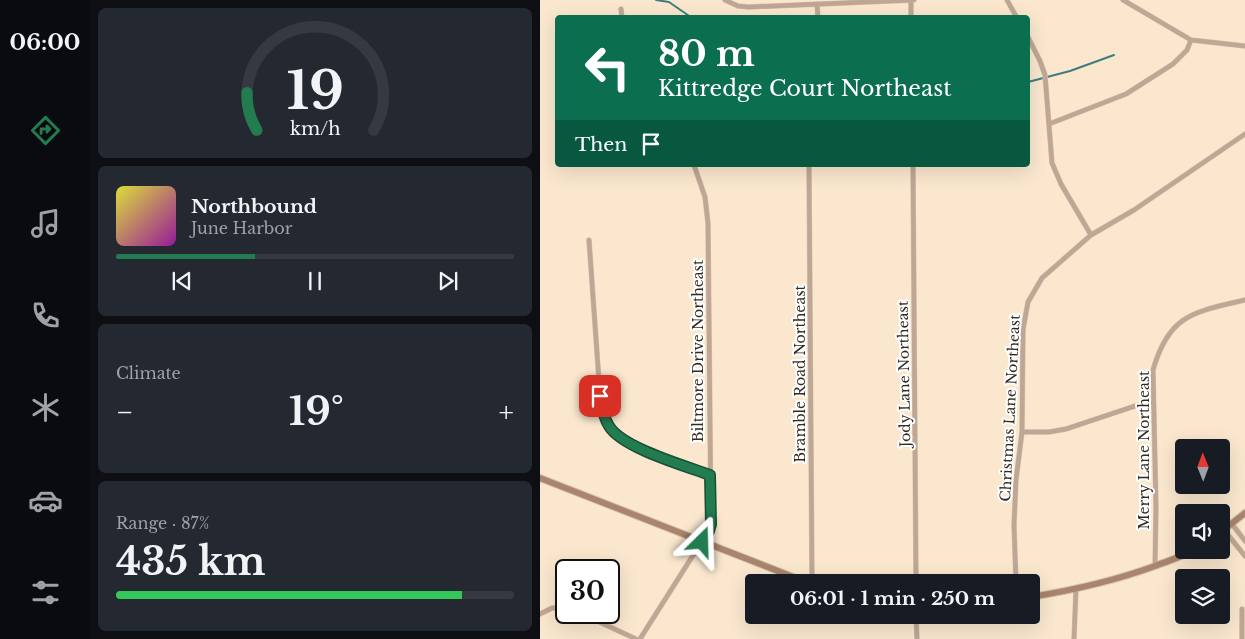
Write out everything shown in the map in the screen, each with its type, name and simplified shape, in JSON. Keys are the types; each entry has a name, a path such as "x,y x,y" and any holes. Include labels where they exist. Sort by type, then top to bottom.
{"main road":[{"path":"540,478 785,574"},
{"path":"1232,524 1245,513"},
{"path":"1040,595 1129,576 1175,559"}],"street":[{"path":"725,0 738,6 912,0 911,15"},
{"path":"1007,0 1015,15"},
{"path":"1123,0 1191,40 1245,46"},
{"path":"817,4 818,15"},
{"path":"621,9 622,15"},
{"path":"1049,124 1126,94 1173,64 1188,50 1191,40"},
{"path":"1030,41 1045,75 1052,163 1061,184 1091,236"},
{"name":"Christmas Lane Northeast","path":"1016,574 1014,525 1016,480 1022,432 1023,330 1028,302 1042,278 1091,236 1134,210 1245,134"},
{"name":"Biltmore Drive Northeast","path":"640,639 709,531 711,524 708,223 705,197 695,167"},
{"name":"Bramble Road Northeast","path":"809,167 812,574"},
{"name":"Jody Lane Northeast","path":"913,167 916,574"},
{"path":"589,240 600,396 609,427 618,436 640,449 710,475"},
{"name":"Merry Lane Northeast","path":"1155,566 1156,507 1152,402 1153,370 1157,354 1165,338 1178,324 1198,311 1245,300"},
{"path":"1022,432 1049,432 1066,429 1152,402"},
{"path":"1232,524 1245,541"},
{"path":"1230,539 1245,556"},
{"path":"1074,639 1076,589"},
{"path":"540,614 555,608"},
{"path":"1242,609 1242,639"},
{"path":"604,624 636,639"},
{"path":"916,624 917,639"}],"waterway":[{"path":"656,0 669,2 688,15"},
{"path":"1030,81 1070,71 1114,55"}],"route":[{"path":"600,396 609,427 618,436 640,449 710,475 711,524 702,542"}]}
